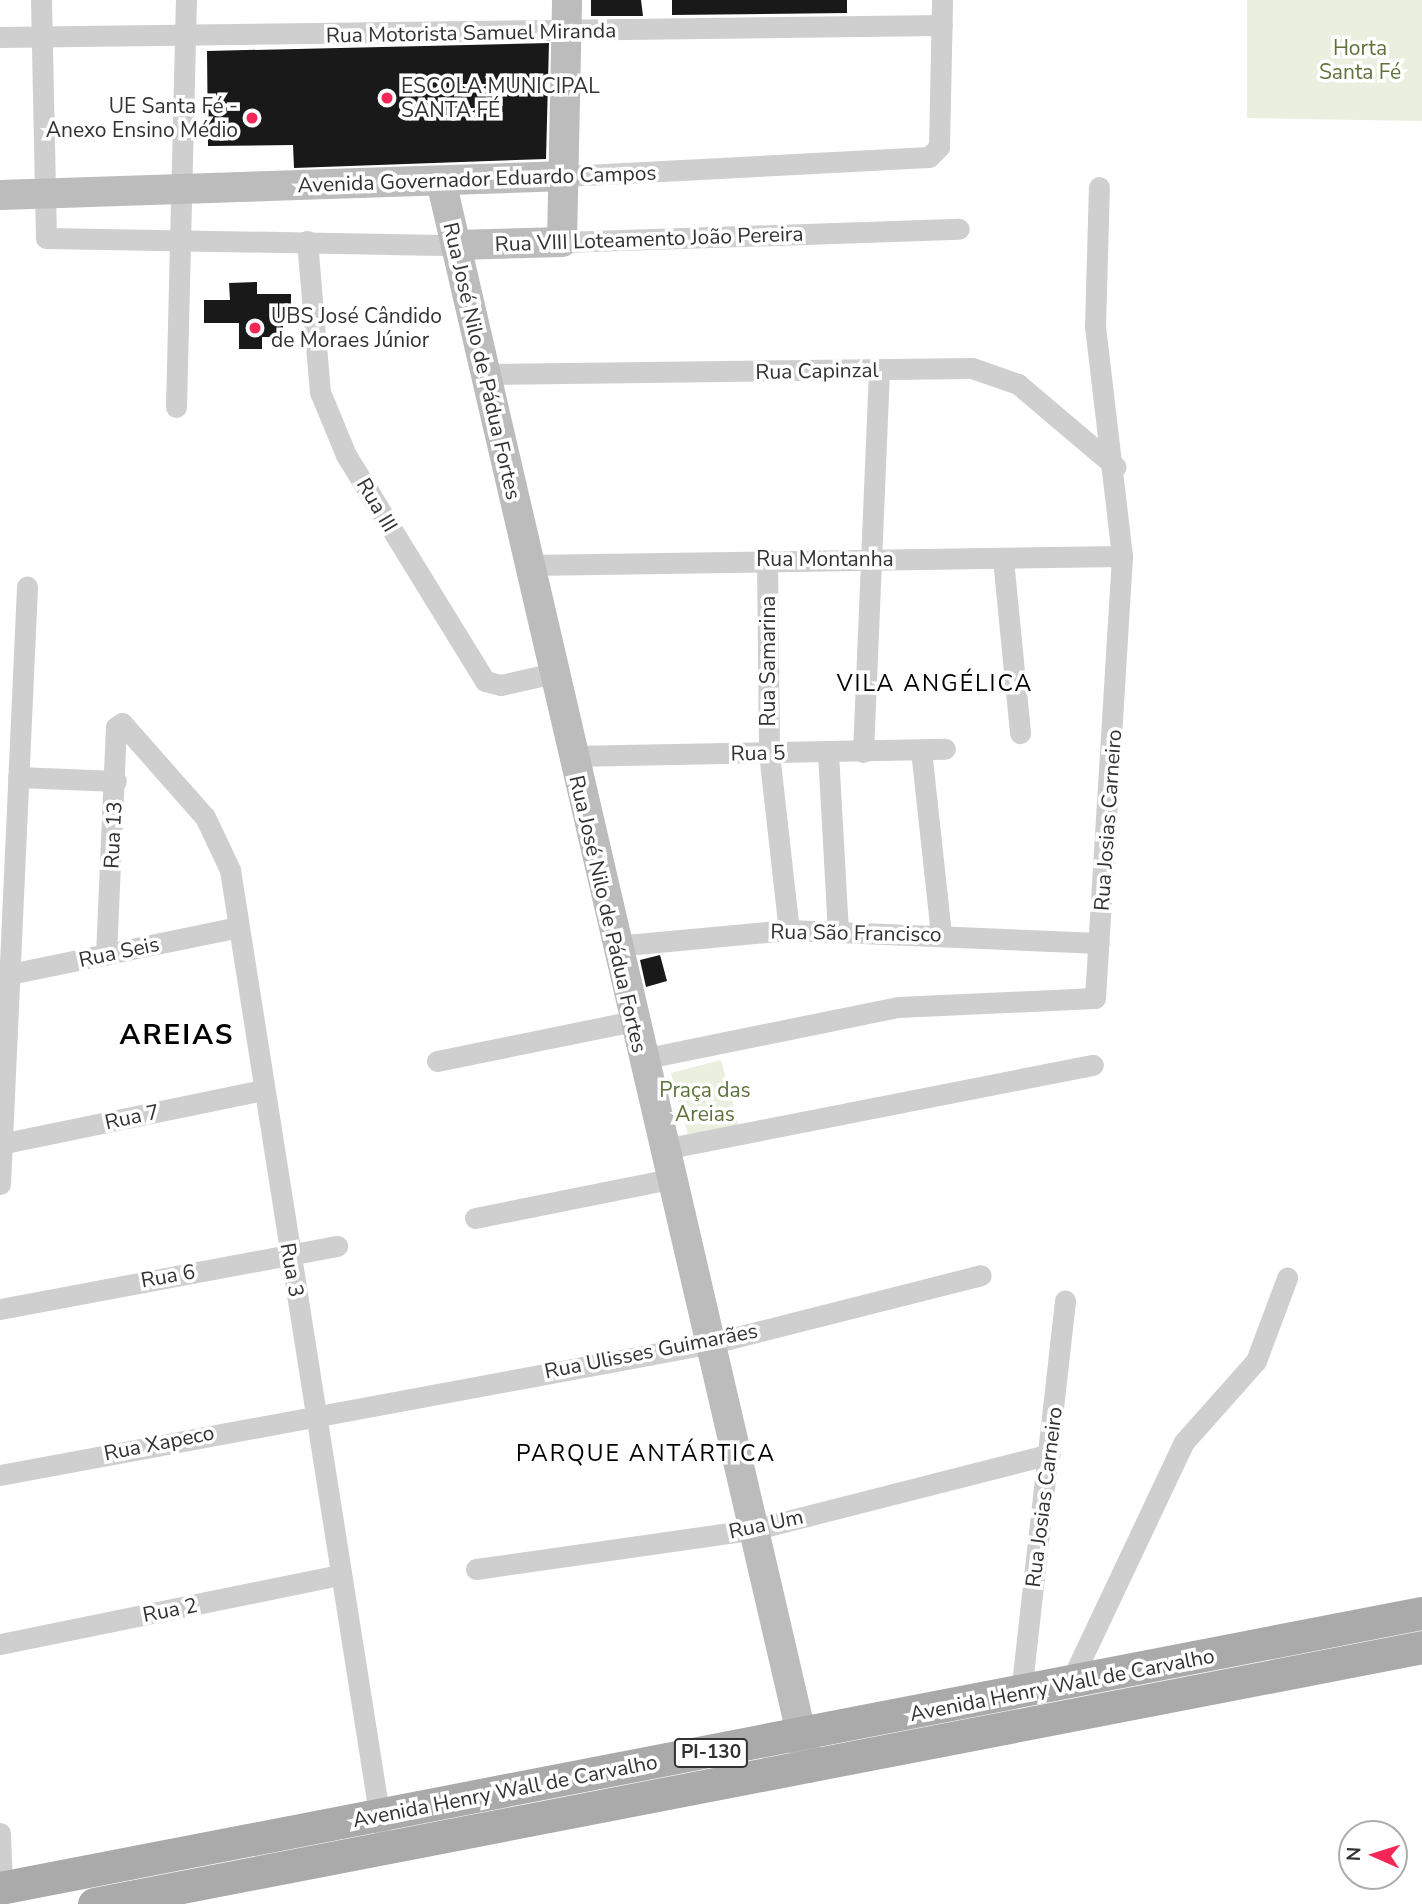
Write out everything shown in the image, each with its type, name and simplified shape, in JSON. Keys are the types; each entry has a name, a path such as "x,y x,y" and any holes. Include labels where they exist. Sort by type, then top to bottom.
{"main road":[{"name":"Avenida Henry Wall de Carvalho","path":"1,1888 1070,1684 1422,1613"},
{"name":"Avenida Henry Wall de Carvalho","path":"94,1904 809,1768 1422,1647"},
{"path":"1237,1650 1239,1683"}],"street":[{"path":"41,0 44,194"},
{"path":"176,407 185,236 186,0"},
{"path":"562,242 566,176 567,0"},
{"path":"942,0 942,25"},
{"name":"Rua Motorista Samuel Miranda","path":"0,37 566,33 942,25"},
{"name":"Avenida Governador Eduardo Campos","path":"0,195 185,191 566,176 897,162 929,157 938,150 940,136 942,25"},
{"name":"Rua José Nilo de Pádua Fortes","path":"441,181 615,946 713,1343 809,1768"},
{"name":"Rua Josias Carneiro","path":"642,1059 898,1007 1095,998 1122,556 1116,467 1095,327 1099,187"},
{"name":"Rua VIII Loteamento João Pereira","path":"44,194 46,238 185,236 456,245 958,229"},
{"name":"Rua III","path":"307,241 320,392 346,455 485,681 501,685 554,673"},
{"name":"Rua Capinzal","path":"484,374 972,368 1003,375 1116,467"},
{"path":"863,752 874,559 879,369"},
{"name":"Rua Montanha","path":"529,565 767,559 1122,556"},
{"name":"Rua Samarina","path":"767,559 768,753 789,930"},
{"path":"1003,559 1020,733"},
{"path":"0,1184 7,827 18,777 10,706 27,587"},
{"name":"Rua 13","path":"106,955 116,781 116,727 125,726"},
{"name":"Rua 3","path":"125,726 219,837 239,927 289,1255 319,1411 339,1575 385,1847"},
{"name":"Rua 5","path":"571,756 945,749"},
{"path":"920,750 941,933"},
{"path":"828,753 838,930"},
{"path":"18,777 116,781"},
{"name":"Rua Seis","path":"4,976 239,927"},
{"name":"Rua São Francisco","path":"615,946 789,930 941,933 1098,943"},
{"path":"437,1061 633,1021"},
{"path":"664,1149 1093,1065"},
{"name":"Rua 7","path":"1,1144 262,1090"},
{"path":"475,1218 671,1179"},
{"name":"Rua 6","path":"0,1309 337,1246"},
{"name":"Rua Ulisses Guimarães","path":"319,1411 713,1343 981,1275"},
{"path":"1070,1684 1184,1442 1265,1346 1287,1278"},
{"name":"Rua Josias Carneiro","path":"1021,1693 1050,1454 1065,1300"},
{"name":"Rua Xapeco","path":"0,1475 319,1411"},
{"name":"Rua Um","path":"476,1569 756,1529 1050,1454"},
{"name":"Rua 2","path":"0,1644 339,1575"},
{"path":"0,1833 1,1888"}],"green space":[{"name":"Horta Santa Fé","path":"1247,0 1422,0 1422,121 1247,118"},
{"name":"Praça das Areias","path":"721,1060 740,1130 690,1143 671,1073"}],"building":[{"path":"591,0 641,0 643,16 591,16"},
{"path":"672,0 847,0 847,13 672,15"},
{"name":"ESCOLA MUNICIPAL SANTA FÉ","path":"549,43 546,159 294,168 293,145 208,146 207,51"},
{"path":"257,282 257,294 291,294 291,322 283,322 283,337 262,337 262,349 239,349 239,323 204,323 204,300 230,300 229,283"},
{"path":"660,955 667,981 646,987 640,960"}],"place":[{"name":"ESCOLA MUNICIPAL SANTA FÉ","path":"387,98"},
{"name":"UE Santa Fé - Anexo Ensino Médio","path":"252,118"},
{"name":"UBS José Cândido de Moraes Júnior","path":"255,328"}],"district":[{"name":"VILA ANGÉLICA","path":"935,684"},
{"name":"AREIAS","path":"177,1035"},
{"name":"PARQUE ANTÁRTICA","path":"646,1454"}]}
